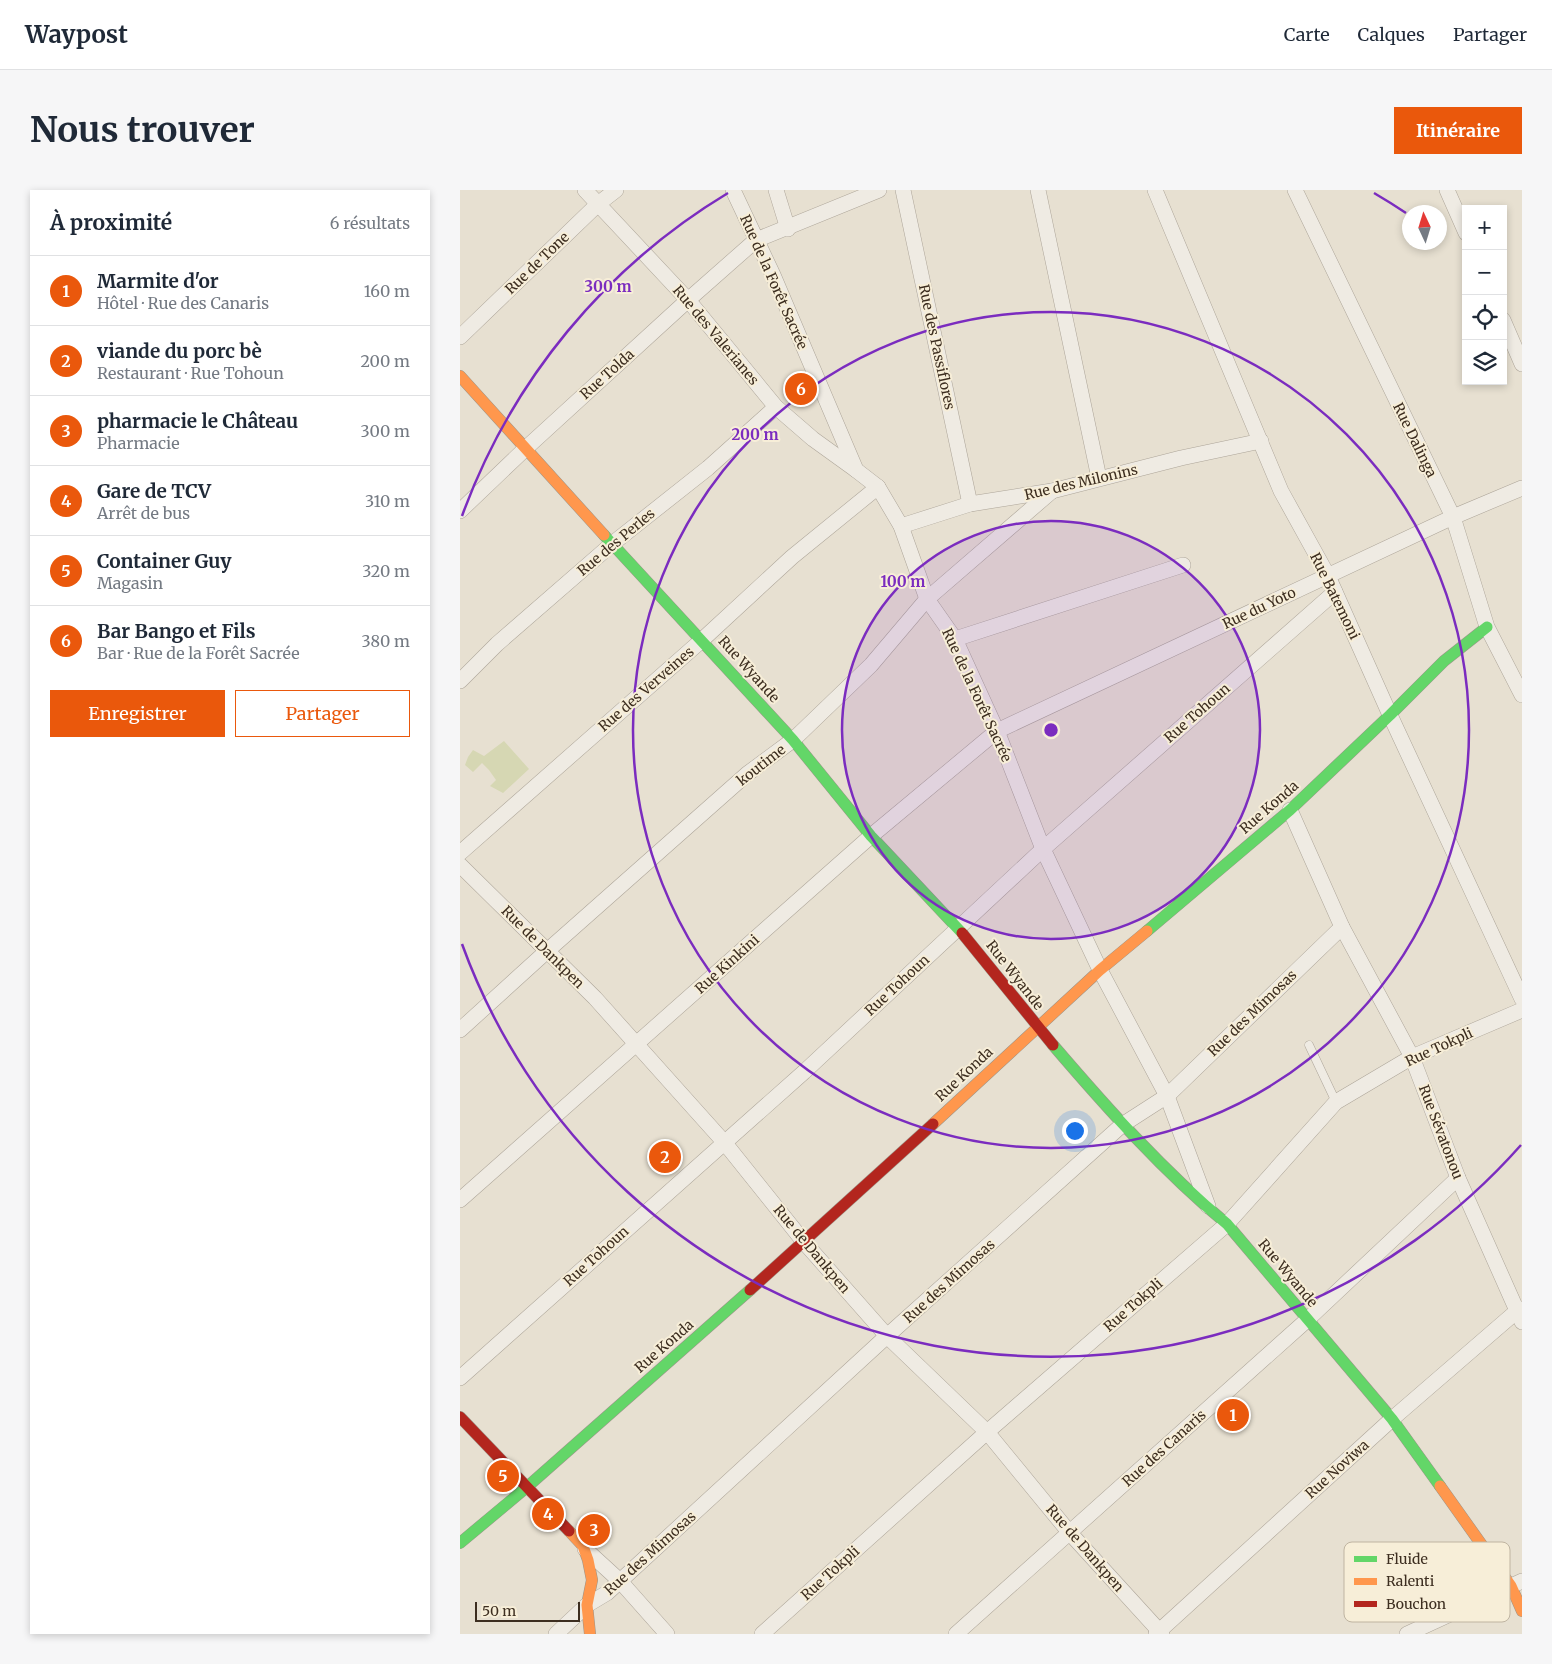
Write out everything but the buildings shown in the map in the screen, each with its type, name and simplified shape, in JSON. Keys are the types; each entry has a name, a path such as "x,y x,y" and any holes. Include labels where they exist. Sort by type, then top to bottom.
{"street":[{"name":"Rue des Valerianes","path":"584,190 688,300 776,407 813,439 856,470"},
{"name":"Rue de Tone","path":"460,338 598,204 616,190"},
{"name":"Rue de la Forêt Sacrée","path":"733,190 856,470 878,487 902,526 927,599 955,640 997,731 1043,849 1100,970 1167,1096 1210,1210"},
{"path":"776,190 788,229"},
{"path":"756,240 788,229 879,190"},
{"name":"Rue des Passiflores","path":"903,190 970,504"},
{"path":"1038,190 1099,478"},
{"name":"Rue Batemoni","path":"1155,190 1281,491 1328,576 1390,715 1522,999"},
{"name":"Rue Dalinga","path":"1295,190 1453,518 1487,627 1522,695"},
{"path":"1447,190 1462,224"},
{"name":"Rue Tolda","path":"460,511 525,448 756,240"},
{"path":"1507,329 1522,364"},
{"name":"Rue Wyande","path":"460,376 792,740 871,836 958,928 1037,1027 1122,1125 1227,1224 1392,1419 1485,1542"},
{"name":"Rue des Perles","path":"460,681 497,644 612,544 708,468 776,407"},
{"name":"Rue des Milonins","path":"902,526 970,504 1052,491 1181,458 1261,441"},
{"name":"Rue des Verveines","path":"460,853 702,640 792,557 878,487"},
{"name":"Rue du Yoto","path":"997,731 1453,518 1522,488"},
{"name":"koutime","path":"460,1030 747,774 792,740 871,665 927,599 1052,491"},
{"path":"955,640 1183,565"},
{"name":"Rue Tohoun","path":"460,1378 804,1072 1043,849 1335,592"},
{"name":"Rue Konda","path":"460,1543 527,1487 804,1242 1100,970 1290,810 1444,661 1487,627"},
{"name":"Rue Kinkini","path":"460,1200 871,836 997,731"},
{"name":"Rue Sévatonou","path":"1290,810 1342,928 1412,1058 1458,1178 1520,1314"},
{"name":"Rue de Dankpen","path":"460,866 594,998 724,1142 804,1242 887,1336 987,1432 1069,1532 1160,1633"},
{"name":"Rue des Mimosas","path":"556,1634 587,1605 607,1593 887,1336 1122,1125 1167,1096 1342,928"},
{"name":"Rue Tokpli","path":"762,1634 987,1432 1227,1224 1336,1102 1412,1058 1522,1010"},
{"name":"Rue des Canaris","path":"956,1634 1307,1320 1458,1178"},
{"name":"Rue Noviwa","path":"1160,1633 1392,1419 1520,1314"},
{"path":"460,1417 583,1546 620,1581 667,1634"},
{"path":"583,1546 592,1580 587,1605 590,1634"},
{"name":"Rue Wyande","path":"1517,1584 1522,1611"},
{"path":"1407,1634 1433,1622"}],"lane":[{"path":"1308,1045 1336,1102"}],"green space":[{"path":"504,741 529,769 503,793 490,786 496,780 482,763 473,772 465,765 473,750 484,756"}],"traffic: fast":[{"path":"604,535 793,740 871,836 962,933"},
{"path":"1147,931 1290,810 1444,661 1487,627"},
{"path":"1053,1045 1158,1161 1227,1224 1392,1419 1440,1486"},
{"path":"460,1543 527,1487 750,1290"}],"traffic: slow":[{"path":"460,376 604,535"},
{"path":"933,1124 1100,970 1147,931"},
{"path":"1440,1486 1480,1542"},
{"path":"569,1531 583,1546 588,1560 592,1580 587,1605 590,1634"},
{"path":"1510,1585 1522,1611"}],"traffic: jam":[{"path":"962,933 1053,1045"},
{"path":"750,1290 933,1124"},
{"path":"460,1417 569,1531"}],"place":[{"name":"Bar Bango et Fils","path":"801,389"},
{"name":"viande du porc bè","path":"665,1157"},
{"name":"Marmite d'or","path":"1233,1415"},
{"name":"Container Guy","path":"503,1476"},
{"name":"Gare de TCV","path":"548,1514"},
{"name":"pharmacie le Château","path":"594,1530"}]}
